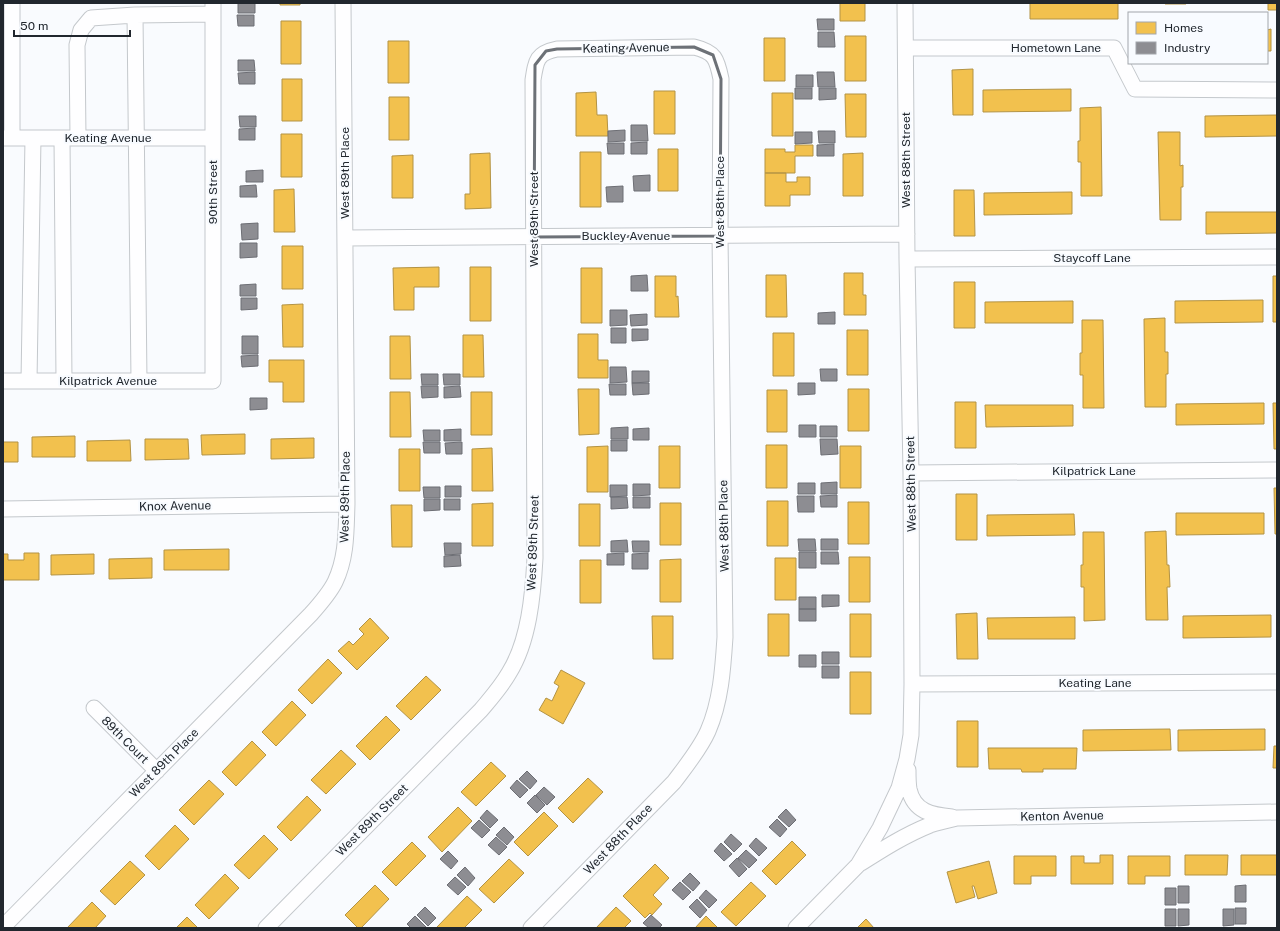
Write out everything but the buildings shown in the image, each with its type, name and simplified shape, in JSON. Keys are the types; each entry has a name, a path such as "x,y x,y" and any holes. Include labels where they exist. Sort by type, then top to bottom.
{"street":[{"path":"7,138 12,3"},
{"name":"West 89th Place","path":"3,927 311,614 335,582 342,562 346,540 347,504 344,3"},
{"name":"West 88th Street","path":"796,928 858,865 880,828 898,788 907,759 911,735 911,473 907,260 905,3"},
{"path":"78,138 77,45 81,30 91,18 213,9"},
{"name":"90th Street","path":"213,9 213,381"},
{"path":"135,15 139,381"},
{"name":"Keating Avenue","path":"539,57 546,51 558,48 694,47 706,50 713,55"},
{"name":"Hometown Lane","path":"906,48 1114,48 1135,89 1277,90"},
{"name":"West 88th Place","path":"530,928 674,782 693,756 708,731 717,702 723,670 725,637 720,236 721,79 718,65 713,55"},
{"name":"West 89th Street","path":"266,928 481,710 495,694 510,672 520,649 528,618 533,587 535,558 533,80 535,65 539,57"},
{"name":"Keating Avenue","path":"7,138 213,138"},
{"path":"29,381 33,138"},
{"path":"62,138 64,381"},
{"name":"Buckley Avenue","path":"345,238 907,234"},
{"name":"Staycoff Lane","path":"907,260 1277,257"},
{"name":"Kilpatrick Avenue","path":"3,381 213,381"},
{"name":"Kilpatrick Lane","path":"911,473 1277,470"},
{"name":"Knox Avenue","path":"3,509 347,504"},
{"name":"Keating Lane","path":"912,684 1277,682"},
{"name":"89th Court","path":"94,708 157,771"},
{"path":"907,759 909,789 913,800 918,807 938,815 957,818"},
{"name":"Kenton Avenue","path":"858,865 884,848 911,834 931,825 957,818 1277,812"}],"highlighted area":[{"path":"694,47 713,55 721,79 720,236 534,237 535,65 546,51 557,49"}]}
